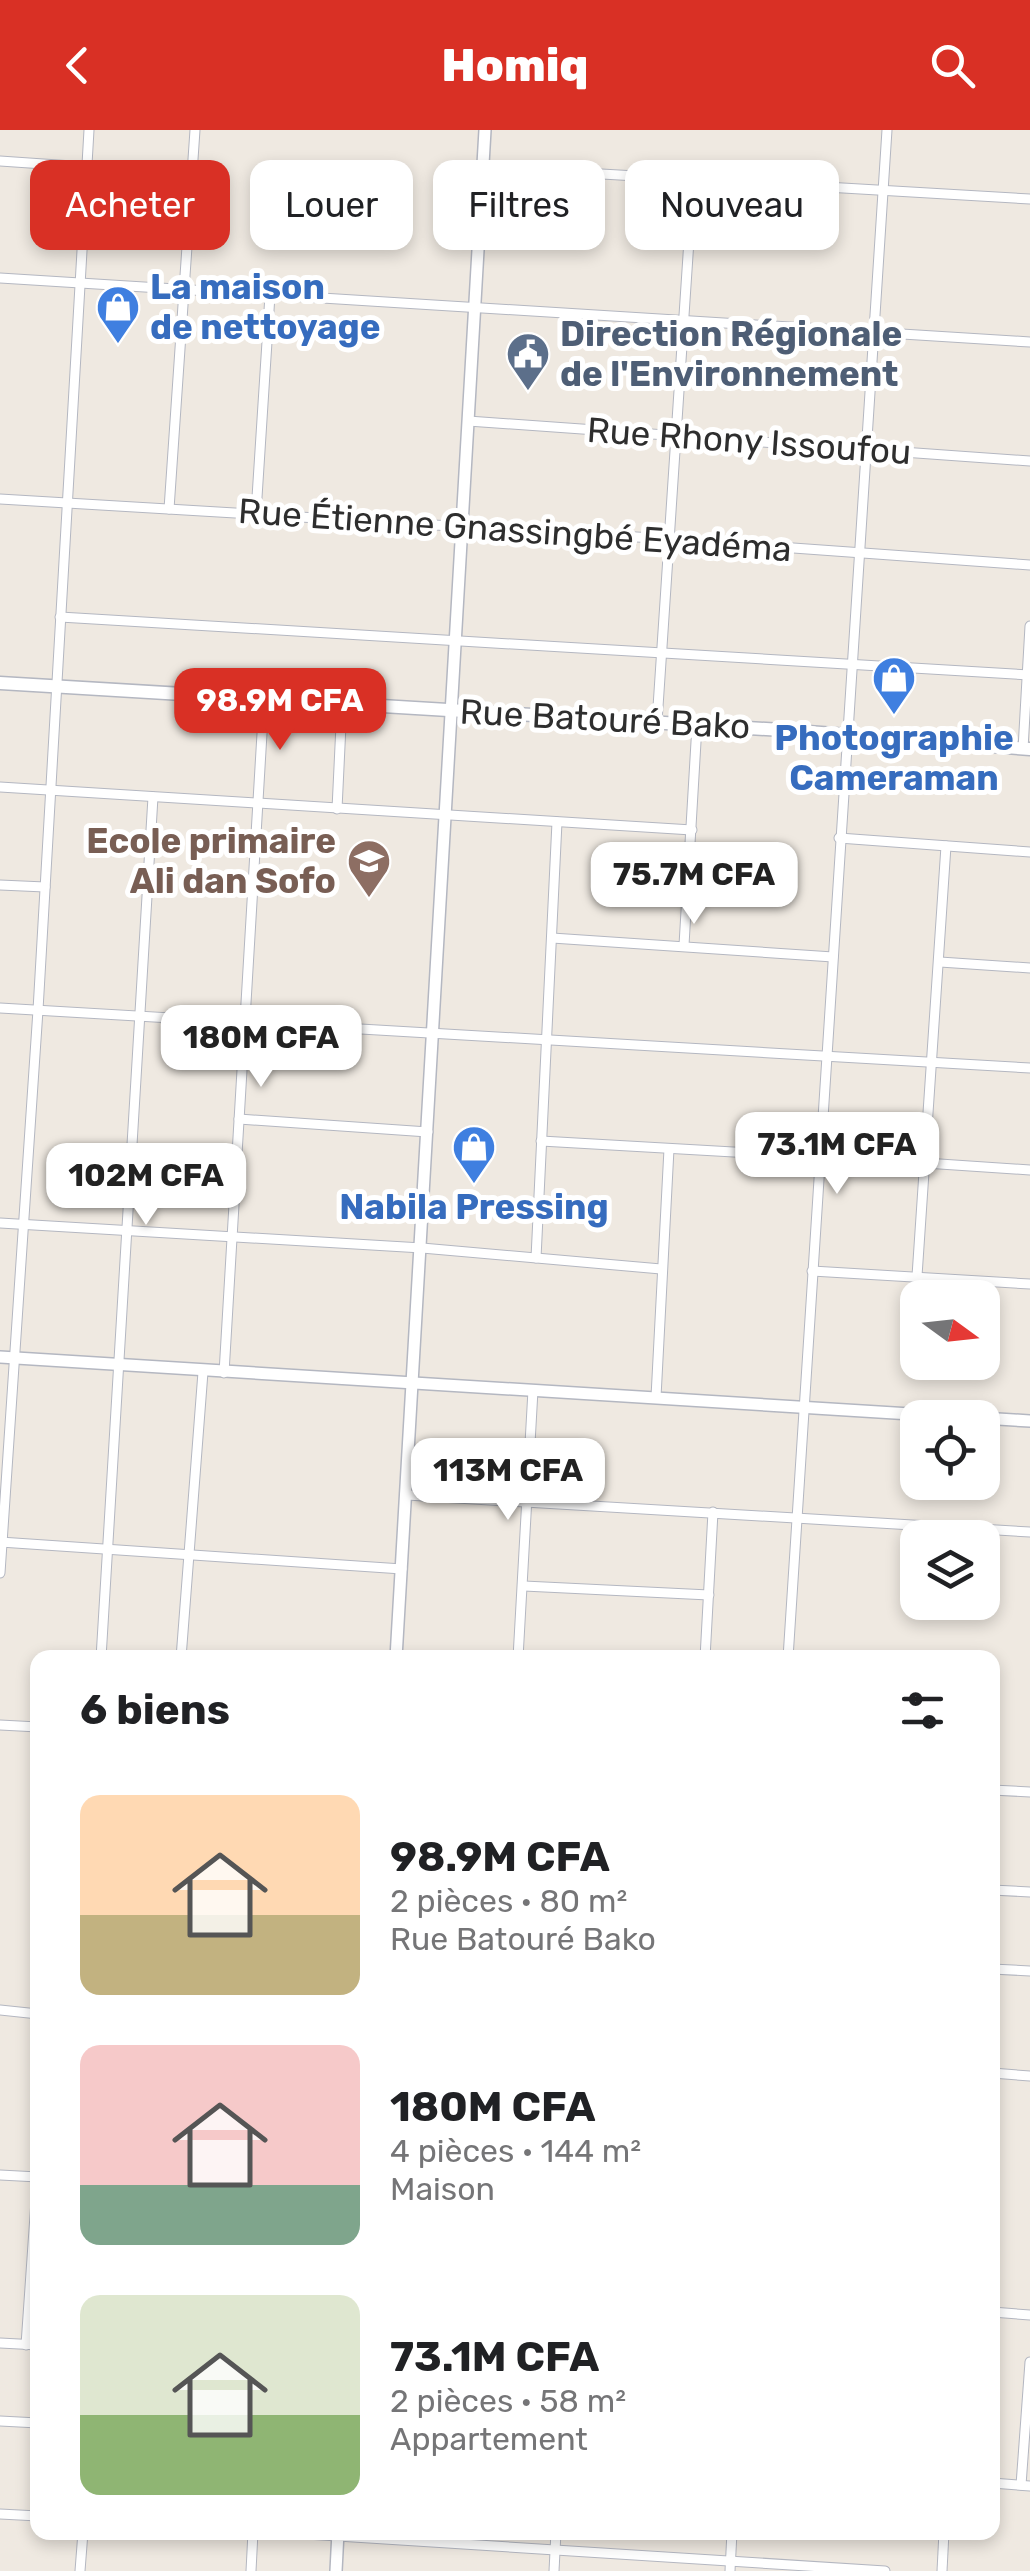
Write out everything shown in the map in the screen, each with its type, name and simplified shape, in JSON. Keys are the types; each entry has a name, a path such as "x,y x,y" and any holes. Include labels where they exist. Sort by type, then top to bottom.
{"main road":[{"name":"Rue Batouré Bako","path":"0,683 698,724 1026,749"}],"street":[{"path":"87,160 89,130"},
{"path":"169,509 195,130"},
{"path":"483,160 485,130"},
{"path":"788,1650 887,130"},
{"path":"0,161 30,163"},
{"path":"839,188 1030,199"},
{"path":"0,1572 83,250"},
{"path":"397,1650 477,250"},
{"path":"657,722 689,250"},
{"path":"0,278 1030,342"},
{"path":"256,513 270,295"},
{"name":"Rue Rhony Issoufou","path":"468,421 1030,462"},
{"name":"Rue Étienne Gnassingbé Eyadéma","path":"0,499 1030,564"},
{"path":"60,617 1028,675"},
{"path":"1026,749 1030,626"},
{"path":"224,1373 264,700"},
{"path":"337,809 342,704"},
{"path":"684,946 698,724"},
{"path":"0,787 692,830"},
{"path":"101,1650 153,797"},
{"path":"536,1258 558,822"},
{"path":"839,838 1030,852"},
{"path":"916,1276 946,846"},
{"path":"0,885 45,887"},
{"path":"552,938 833,956"},
{"path":"940,962 1030,968"},
{"path":"0,1008 1030,1068"},
{"path":"240,1118 428,1132"},
{"path":"541,1141 819,1157"},
{"path":"656,1397 669,1149"},
{"path":"925,1163 1030,1170"},
{"path":"0,1223 422,1248 661,1269"},
{"path":"812,1271 1030,1284"},
{"path":"0,1357 900,1414"},
{"path":"181,1650 202,1372"},
{"path":"519,1650 533,1390"},
{"path":"1000,1419 1030,1421"},
{"path":"407,1495 1030,1532"},
{"path":"705,1650 713,1512"},
{"path":"1,1542 402,1569"},
{"path":"524,1586 708,1595"},
{"path":"0,1725 30,1727"},
{"path":"1000,1790 1030,1792"},
{"path":"1000,1890 1030,1892"},
{"path":"1000,1970 1030,1972"},
{"path":"0,2010 30,2013"},
{"path":"1000,2074 1030,2076"},
{"path":"0,2175 30,2175"},
{"path":"1000,2313 1030,2315"},
{"path":"0,2344 30,2345"},
{"path":"1000,2484 1026,2486 1030,2362"},
{"path":"0,2421 30,2423"},
{"path":"0,2514 30,2516"},
{"path":"80,2571 82,2540"},
{"path":"251,2571 253,2540"},
{"path":"336,2571 338,2540"},
{"path":"410,2540 730,2566 885,2571"},
{"path":"554,2571 556,2540"},
{"path":"730,2566 732,2540"},
{"path":"942,2571 944,2540"}],"place":[{"name":"La maison de nettoyage","path":"118,345"},
{"name":"Direction Régionale de l'Environnement","path":"528,392"},
{"name":"Photographie Cameraman","path":"894,716"},
{"name":"Ecole primaire Ali dan Sofo","path":"369,899"},
{"name":"Nabila Pressing","path":"474,1185"}]}
